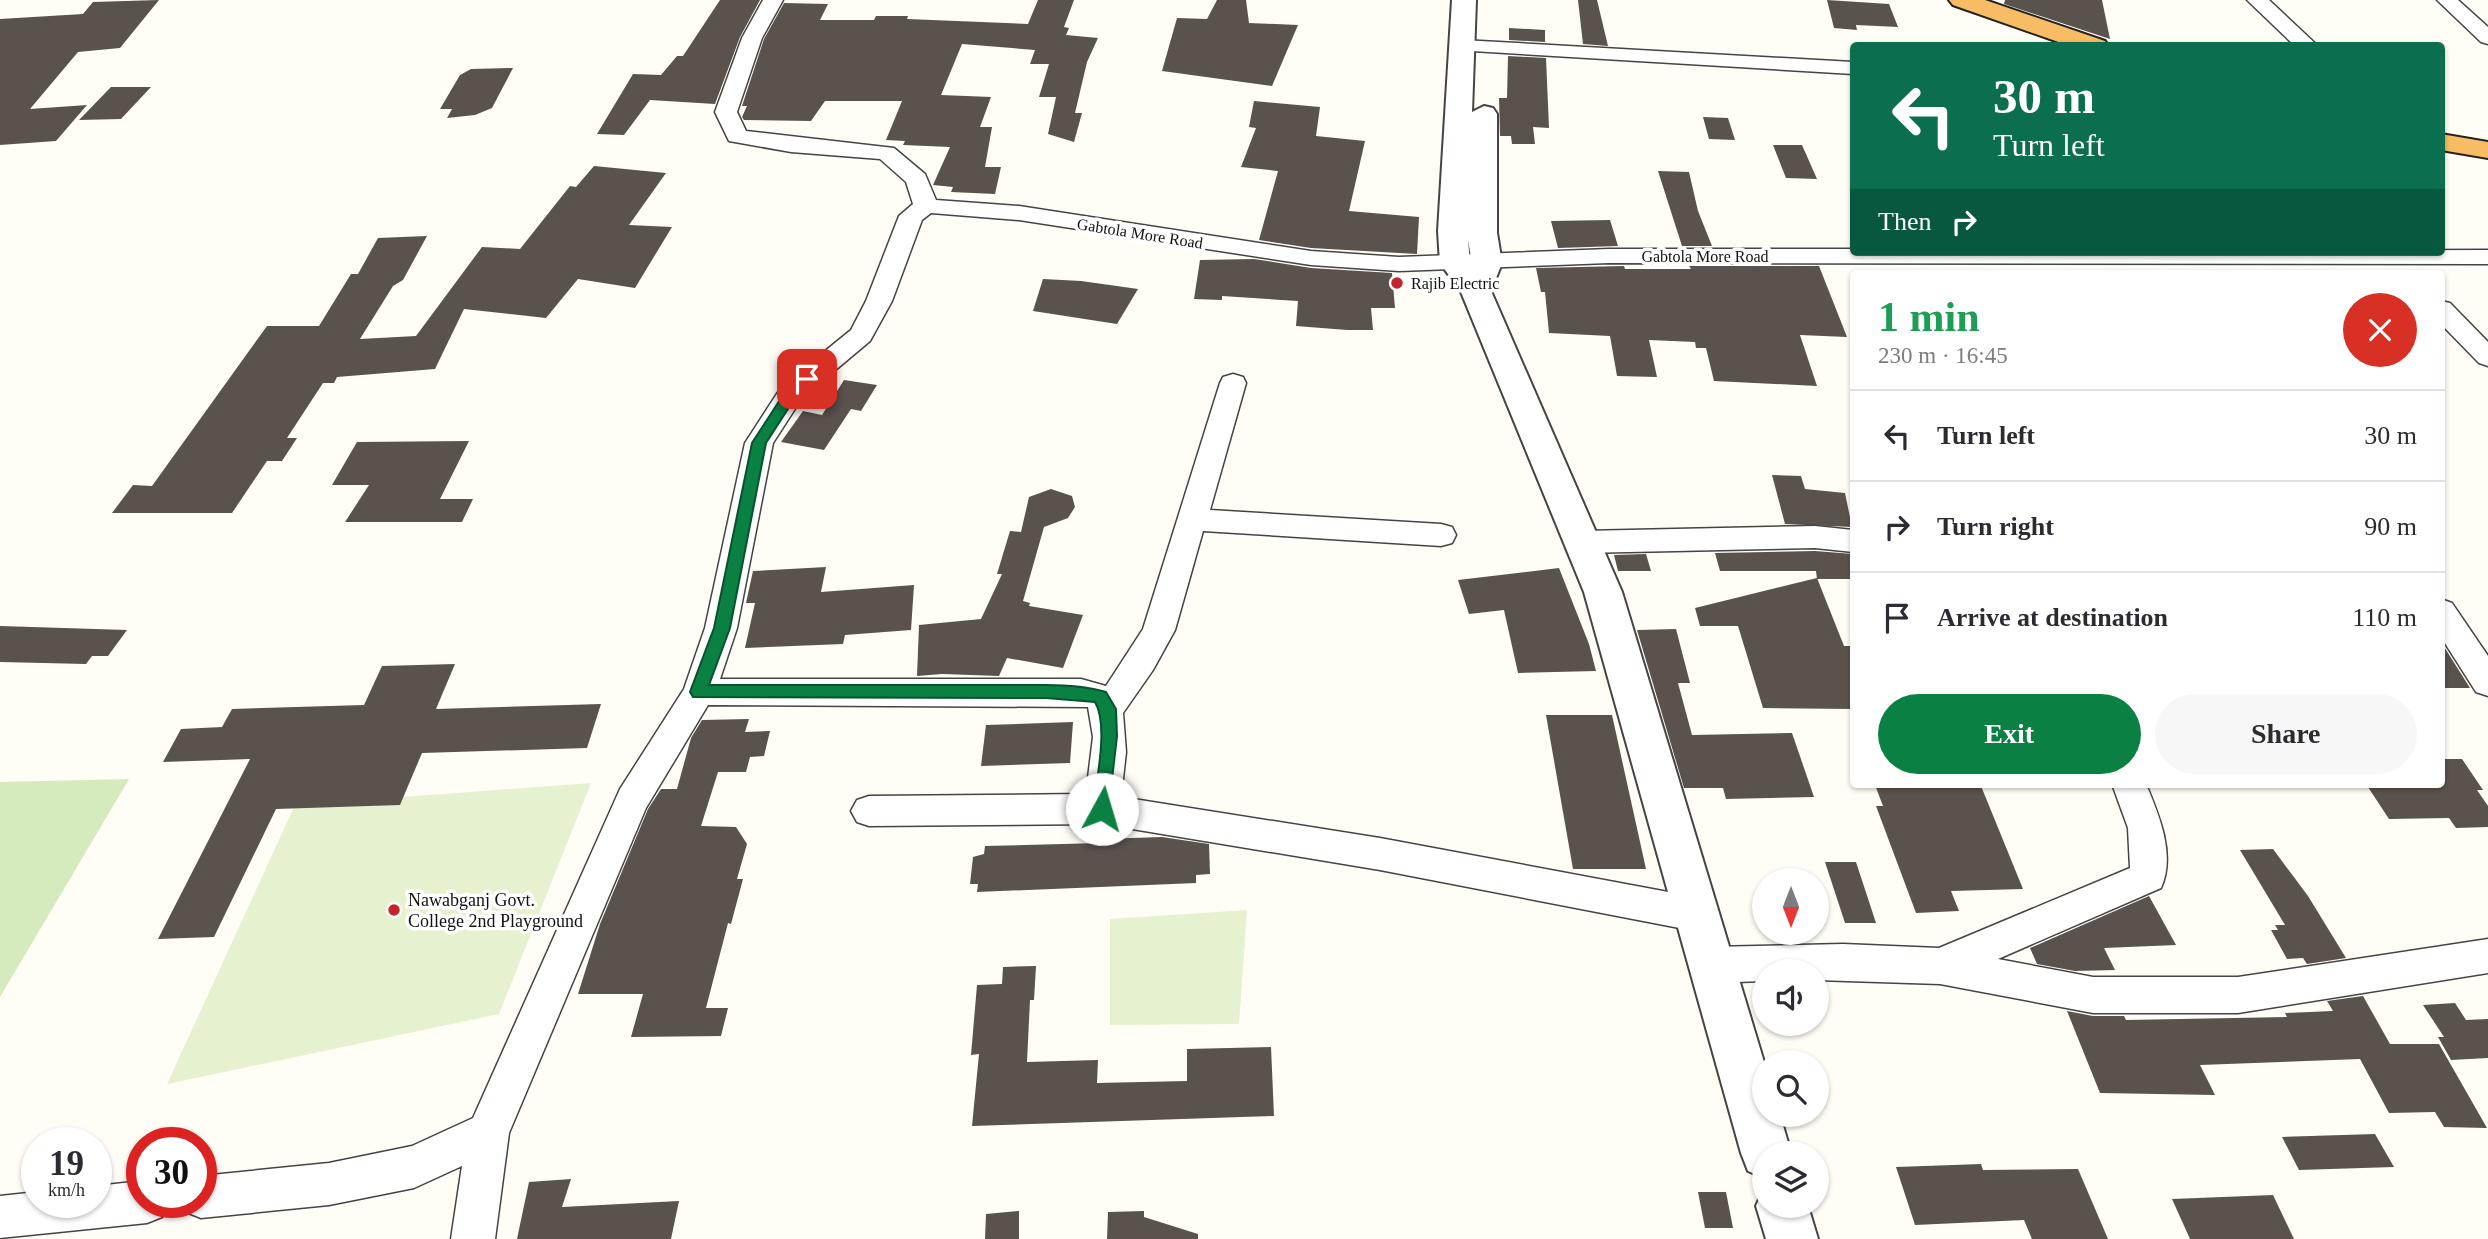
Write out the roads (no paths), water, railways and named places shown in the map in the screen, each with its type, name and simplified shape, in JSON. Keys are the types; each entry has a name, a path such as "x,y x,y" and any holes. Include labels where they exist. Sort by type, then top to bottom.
{"highway":[{"path":"1961,0 1993,6 2086,42"},
{"path":"2445,143 2488,150"}],"street":[{"path":"473,1239 488,1133 632,800 663,756 699,692 722,628 759,443 792,392 861,335 878,301 911,216 926,206 917,178 886,153 791,145 737,136 726,111 752,38 773,0"},
{"path":"1464,0 1473,46"},
{"path":"1487,0 1473,46 1453,231 1473,273 1603,592 1762,1141"},
{"path":"2257,0 2304,42"},
{"path":"2447,0 2488,38"},
{"path":"1473,46 1850,68"},
{"name":"Gabtola More Road","path":"926,206 1019,213 1311,258 1473,273 1609,256 2398,265 2488,257"},
{"path":"2445,313 2488,357"},
{"path":"1108,709 1142,661 1158,630 1233,383"},
{"path":"1192,520 1441,535"},
{"path":"1581,542 1815,537 1850,541"},
{"path":"2445,617 2488,683"},
{"path":"699,692 1081,692 1100,697 1108,709 1109,736 1102,809"},
{"path":"1940,966 2148,877 2146,828 2131,788"},
{"path":"869,811 1102,809 1380,854 1695,914"},
{"path":"1710,965 1843,962 1940,966 2093,995 2238,995 2488,956"},
{"path":"217,1195 328,1184 414,1167 488,1133"},
{"path":"0,1217 126,1204"},
{"path":"1786,1218 1792,1239"}],"place":[{"name":"Rajib Electric","path":"1397,283"},
{"name":"Nawabganj Govt. College 2nd Playground","path":"394,910"}]}
